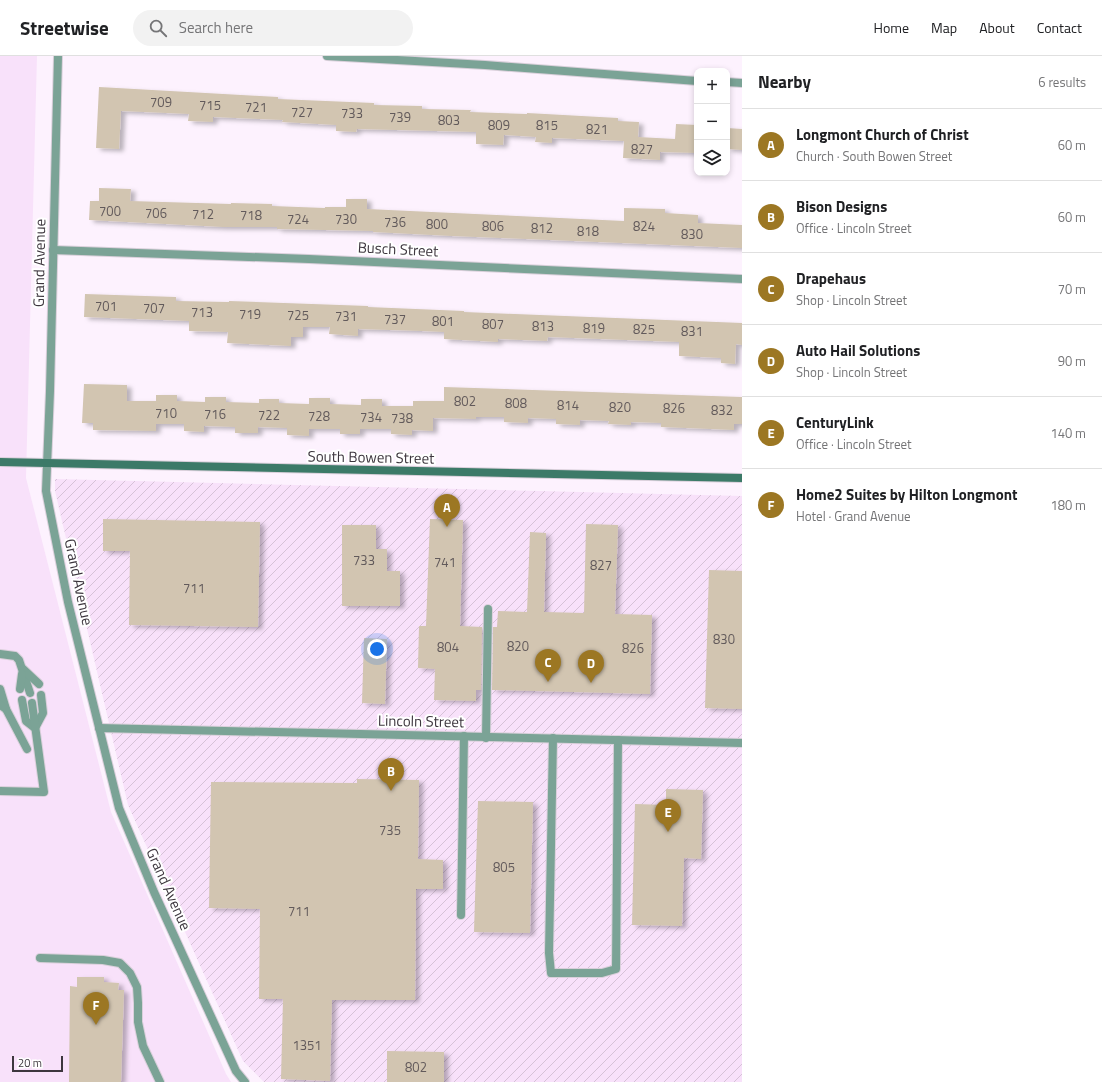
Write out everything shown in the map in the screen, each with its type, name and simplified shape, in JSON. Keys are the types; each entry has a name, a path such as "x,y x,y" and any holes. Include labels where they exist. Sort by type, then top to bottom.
{"street":[{"name":"Grand Avenue","path":"58,56 47,498 68,602 119,808 157,899 236,1071 245,1082"},
{"path":"327,56 493,66 694,81"},
{"path":"730,82 742,83"},
{"name":"Busch Street","path":"53,250 317,259 742,279"},
{"name":"South Bowen Street","path":"0,462 742,478"},
{"path":"486,738 488,609"},
{"path":"1,656 15,656 19,660 30,693"},
{"path":"23,669 39,684"},
{"path":"20,689 23,669"},
{"path":"0,689 3,707 27,750"},
{"path":"35,728 43,713 41,695"},
{"path":"22,700 26,721 35,728"},
{"path":"0,791 44,792 32,703"},
{"name":"Lincoln Street","path":"99,728 742,743"},
{"path":"461,915 464,736"},
{"path":"554,738 549,953 551,973 602,973 616,969 618,740"},
{"path":"40,958 103,960 120,963 130,973 137,986 138,1022 143,1046 160,1082"}],"shaded area":[{"path":"0,56 37,56 26,478 111,812 226,1074 231,1082 0,1082"},
{"path":"55,479 742,496 742,1082 264,1082 243,1061 128,805 55,491"}],"building":[{"path":"99,87 278,97 278,99 374,103 374,105 422,106 422,109 471,110 470,112 527,113 618,118 618,121 639,122 638,137 675,139 676,124 694,125 694,153 660,152 660,160 623,158 624,141 552,138 552,143 535,142 536,137 504,135 503,145 476,144 476,132 357,129 356,132 336,131 336,125 282,122 283,120 213,117 213,122 188,121 189,114 121,111 119,149 96,148"},
{"path":"730,128 742,129 742,150 730,149"},
{"path":"99,188 131,189 130,201 272,204 272,206 325,208 346,207 346,199 367,199 367,209 624,221 624,208 665,209 665,213 698,215 698,223 742,225 742,248 452,236 373,231 277,229 277,227 223,227 89,220 90,201 99,201"},
{"path":"85,294 176,297 176,301 229,301 368,306 464,312 742,323 742,345 736,344 735,364 721,363 721,358 679,356 679,342 548,337 547,341 498,339 498,342 444,339 444,332 358,329 358,336 329,334 330,327 303,327 303,337 291,337 291,346 227,343 228,332 189,331 189,321 84,317"},
{"path":"84,384 127,385 127,401 156,401 156,395 177,395 177,401 205,402 205,397 226,397 226,402 259,403 259,399 279,399 279,403 309,404 309,398 330,398 330,404 361,405 361,399 382,399 382,406 413,406 413,401 444,401 444,387 742,397 742,424 734,424 734,430 661,427 661,423 631,422 631,425 608,424 609,421 580,420 580,425 556,424 556,419 528,418 528,423 504,422 504,417 476,417 476,419 433,418 433,431 412,430 412,435 391,434 391,429 360,429 360,434 340,434 340,429 309,429 309,436 287,435 287,428 258,427 258,433 235,433 235,427 204,426 204,432 184,431 184,424 156,424 156,431 93,430 93,423 82,423"},
{"path":"103,519 260,522 258,627 129,625 130,551 103,551"},
{"path":"430,519 463,520 460,626 482,627 481,690 476,690 476,701 434,700 435,669 418,668 419,626 426,626"},
{"path":"586,524 618,525 615,614 652,615 650,694 492,690 493,627 497,627 498,611 527,612 530,532 546,533 544,612 584,613"},
{"path":"342,525 376,525 376,549 387,549 387,571 400,571 400,606 342,606"},
{"path":"709,570 742,571 742,709 705,708"},
{"path":"364,638 387,639 385,704 362,703"},
{"path":"357,779 419,780 418,859 443,860 443,889 416,889 415,1000 332,1000 330,1081 281,1079 283,999 259,999 260,909 209,908 211,782 357,783"},
{"path":"666,789 703,790 701,859 684,858 682,926 632,925 635,804 666,805"},
{"path":"478,801 533,802 530,933 474,932"},
{"path":"77,977 104,977 104,982 119,983 118,990 124,990 121,1082 69,1082 70,986 77,987"},
{"path":"387,1051 444,1052 444,1082 387,1082"}],"place":[{"name":"Longmont Church of Christ","path":"447,527"},
{"name":"Drapehaus","path":"548,682"},
{"name":"Auto Hail Solutions","path":"591,683"},
{"name":"Bison Designs","path":"391,791"},
{"name":"CenturyLink","path":"668,832"},
{"name":"Home2 Suites by Hilton Longmont","path":"96,1025"}]}
